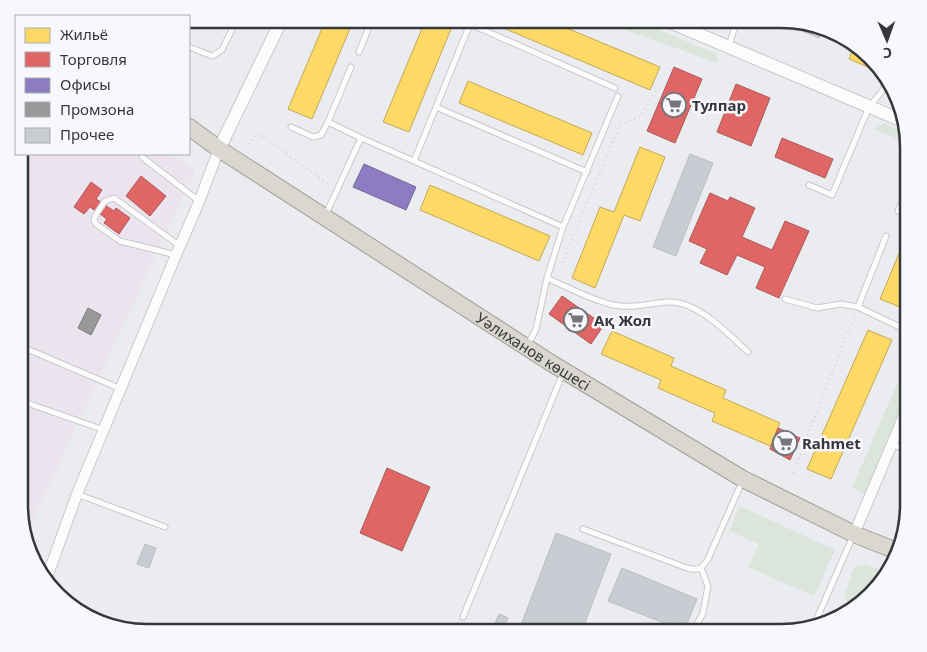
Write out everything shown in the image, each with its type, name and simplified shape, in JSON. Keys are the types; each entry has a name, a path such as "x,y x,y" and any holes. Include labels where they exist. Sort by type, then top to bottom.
{"highway":[{"name":"Уәлиханов көшесі","path":"190,128 219,149 527,347 743,479 854,534 891,549"}],"street":[{"path":"49,572 77,494 178,250 200,202 219,149 276,28"},
{"path":"686,28 895,118"},
{"path":"854,534 899,427"}],"lane":[{"path":"190,47 212,56 222,50 233,28"},
{"path":"359,52 368,28"},
{"path":"414,160 469,28"},
{"path":"484,28 615,88"},
{"path":"728,46 734,28"},
{"path":"291,128 317,137 323,132 351,67"},
{"path":"809,185 832,195 870,107 884,88"},
{"path":"527,347 536,329 546,278 563,227 618,96"},
{"path":"436,107 587,172"},
{"path":"328,122 563,227"},
{"path":"325,216 361,138"},
{"path":"142,157 200,202"},
{"path":"114,198 178,250 120,241 96,224 95,216 105,201 114,198"},
{"path":"858,307 886,236"},
{"path":"546,278 612,305 626,307 670,302 681,303 713,321 748,352"},
{"path":"786,299 817,308 841,304 858,307 899,327"},
{"path":"28,349 121,389"},
{"path":"463,617 564,370"},
{"path":"28,403 104,430"},
{"path":"892,444 899,447"},
{"path":"583,528 687,568 697,570 708,559 743,479"},
{"path":"77,494 165,527"},
{"path":"817,618 854,534"},
{"path":"697,624 703,613 708,586 701,568"}],"path":[{"path":"561,266 619,126 640,116 656,91"},
{"path":"248,144 258,133 337,192"},
{"path":"793,473 858,307"}],"shaded area":[{"path":"621,28 655,28 716,54 718,57 717,63"},
{"path":"884,123 898,129 899,139 874,129"},
{"path":"28,155 172,155 195,171 30,526 28,513"},
{"path":"899,379 899,415 866,494 852,488"},
{"path":"740,506 835,550 814,596 748,567 759,544 729,531"},
{"path":"866,564 881,570 865,590 847,603 845,594 853,570 858,565"}],"building: Жильё":[{"path":"322,28 350,28 312,119 288,109"},
{"path":"422,28 451,28 409,132 383,122"},
{"path":"503,28 567,28 660,67 650,90"},
{"path":"852,51 862,60 862,64 849,59"},
{"path":"468,81 592,133 583,155 459,103"},
{"path":"640,147 665,157 640,221 624,215 595,288 572,278 600,207 614,212"},
{"path":"430,185 550,236 539,261 420,210"},
{"path":"899,254 899,307 880,299"},
{"path":"868,330 892,340 831,479 807,469"},
{"path":"612,331 674,358 671,366 726,390 723,398 780,423 770,446 712,421 715,413 658,388 661,380 601,354"}],"building: Торговля":[{"name":"Тулпар","path":"674,67 702,79 675,143 647,131"},
{"path":"736,84 770,98 751,146 717,132"},
{"path":"782,138 833,159 825,178 775,157"},
{"path":"141,176 166,196 150,216 126,196"},
{"path":"91,182 102,190 96,199 114,211 116,208 130,218 119,234 104,223 107,219 90,207 84,214 74,207"},
{"path":"710,193 728,201 730,197 755,208 742,237 772,250 785,221 809,231 779,298 756,288 765,267 737,255 727,275 700,263 707,249 689,241"},
{"name":"Ақ Жол","path":"562,296 604,325 591,344 549,314"},
{"name":"Rahmet","path":"778,428 800,438 790,460 770,449"},
{"path":"387,468 430,487 402,551 360,533"}],"building: Офисы":[{"path":"364,164 416,187 406,210 353,187"}],"building: Промзона":[{"path":"88,308 101,315 91,335 78,328"}],"building: Прочее":[{"path":"799,29 820,35 819,38"},
{"path":"690,154 713,163 676,256 653,247"},
{"path":"556,533 611,554 584,624 521,624"},
{"path":"145,544 156,548 149,568 137,564"},
{"path":"622,568 697,599 687,624 666,624 608,601"},
{"path":"499,614 508,618 505,624 495,624"}],"place":[{"name":"Тулпар","path":"674,105"},
{"name":"Ақ Жол","path":"576,320"},
{"name":"Rahmet","path":"785,443"}]}
